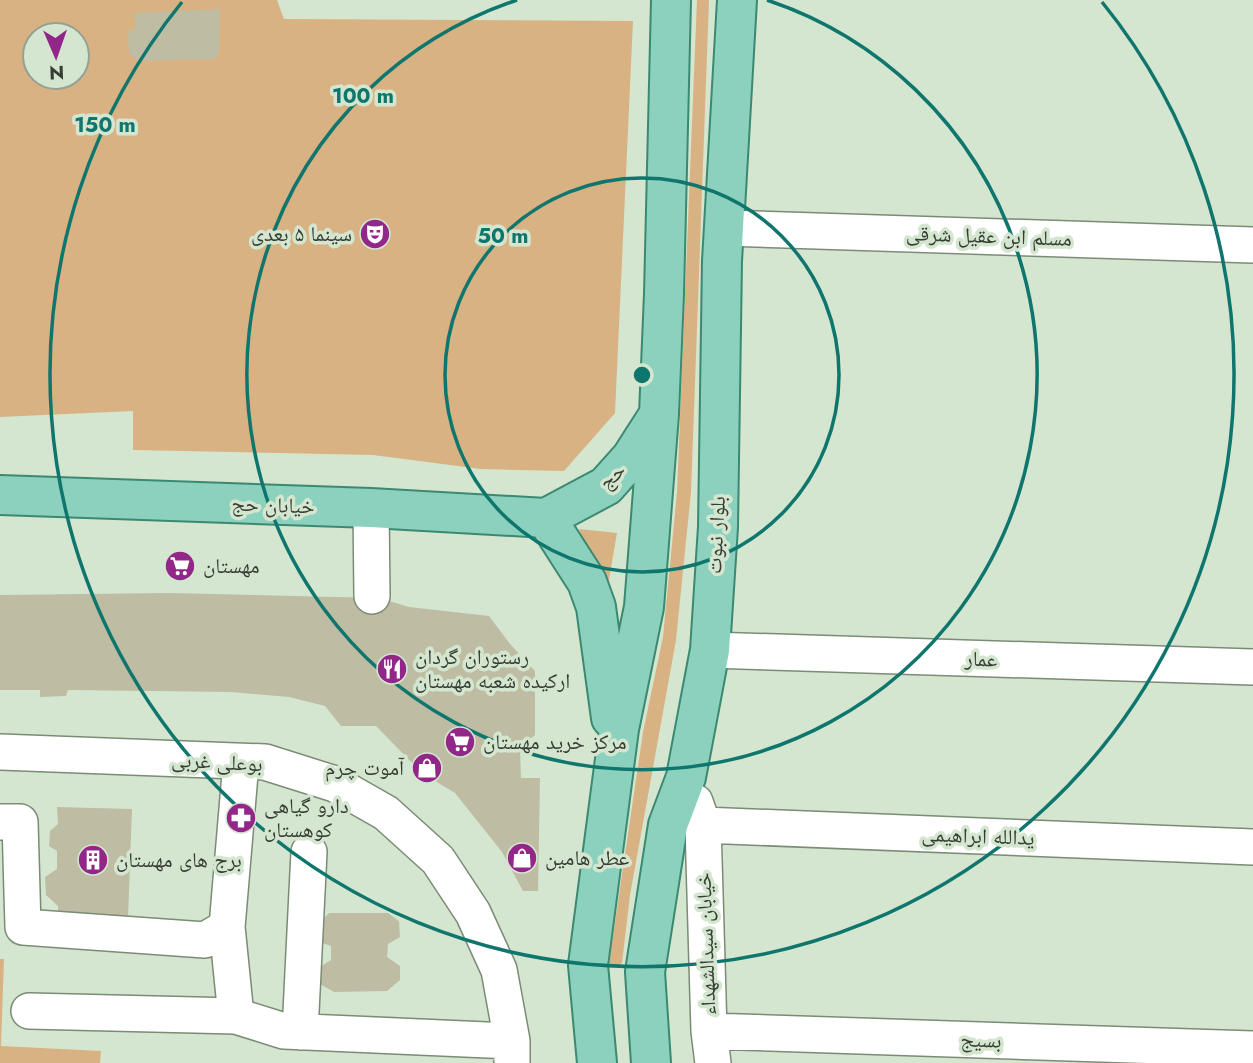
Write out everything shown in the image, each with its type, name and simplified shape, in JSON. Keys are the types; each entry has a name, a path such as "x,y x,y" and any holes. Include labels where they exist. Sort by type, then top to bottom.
{"main road":[{"path":"595,1047 588,965 614,759 644,607 659,414 671,0"},
{"name":"بلوار نبوت","path":"650,1046 645,972 668,825 686,777 710,650 718,527 722,261 737,0"},
{"name":"حج","path":"546,518 606,486 631,458 659,414"},
{"name":"خیابان حج","path":"0,495 371,508 546,518"},
{"path":"546,518 587,582 596,607 614,759"},
{"path":"588,965 598,982 615,990 633,985 645,972"},
{"path":"595,1047 599,1016 610,1006 622,1005 633,1007 641,1013 650,1046"}],"street":[{"name":"مسلم ابن عقیل شرقی","path":"725,228 1253,245"},
{"path":"371,508 372,596"},
{"name":"عمار","path":"710,650 1253,667"},
{"name":"بوعلی غربی","path":"0,752 265,762 335,784 386,813 438,860 473,913 499,970 512,1052"},
{"path":"236,1016 227,927 241,762"},
{"name":"خیابان سیدالشهداء","path":"686,777 703,825 711,1047"},
{"path":"0,822 20,822 23,927 205,940 227,927"},
{"name":"یدالله ابراهیمی","path":"703,825 1253,847"},
{"path":"300,1032 309,852"},
{"path":"29,1011 236,1016 284,1031 512,1052"},
{"name":"بسیج","path":"711,1047 1253,1049"}],"shaded area":[{"path":"0,0 277,0 284,19 633,21 615,413 564,471 481,469 373,455 133,450 133,411 0,417"},
{"path":"697,0 709,0 691,492 676,640 630,895 622,963 616,967 609,963 643,732 663,637 677,492"},
{"path":"579,529 617,533 605,603"},
{"path":"0,959 4,959 1,1046 101,1051 100,1063 0,1063"}],"building":[{"path":"220,9 219,53 215,59 139,61 129,54 128,30 135,30 135,13"},
{"name":"سینما ۵ بعدی","path":"370,219 385,222 390,236 386,245 378,249 364,246 360,231"},
{"name":"مرکز خرید مهستان","path":"169,593 379,598 409,607 489,616 535,671 535,735 520,748 521,778 540,778 538,891 523,891 502,852 455,793 422,773 376,726 341,726 325,706 289,697 231,692 68,690 66,696 40,697 40,690 0,690 0,595"},
{"name":"برج های مهستان","path":"57,807 132,809 128,918 58,918 58,906 46,895 45,877 57,869 57,851 49,846 50,831 58,824"},
{"path":"329,913 388,913 399,921 400,937 388,944 387,957 400,966 400,980 387,991 334,992 320,984 318,968 331,960 331,946 317,941 317,925"}],"place":[{"name":"سینما ۵ بعدی","path":"375,234"},
{"name":"مهستان","path":"180,566"},
{"name":"رستوران گردان ارکیده شعبه مهستان","path":"392,669"},
{"name":"مرکز خرید مهستان","path":"460,742"},
{"name":"آموت چرم","path":"427,768"},
{"name":"دارو گیاهی کوهستان","path":"241,818"},
{"name":"عطر هامین","path":"522,858"},
{"name":"برج های مهستان","path":"93,860"}]}
